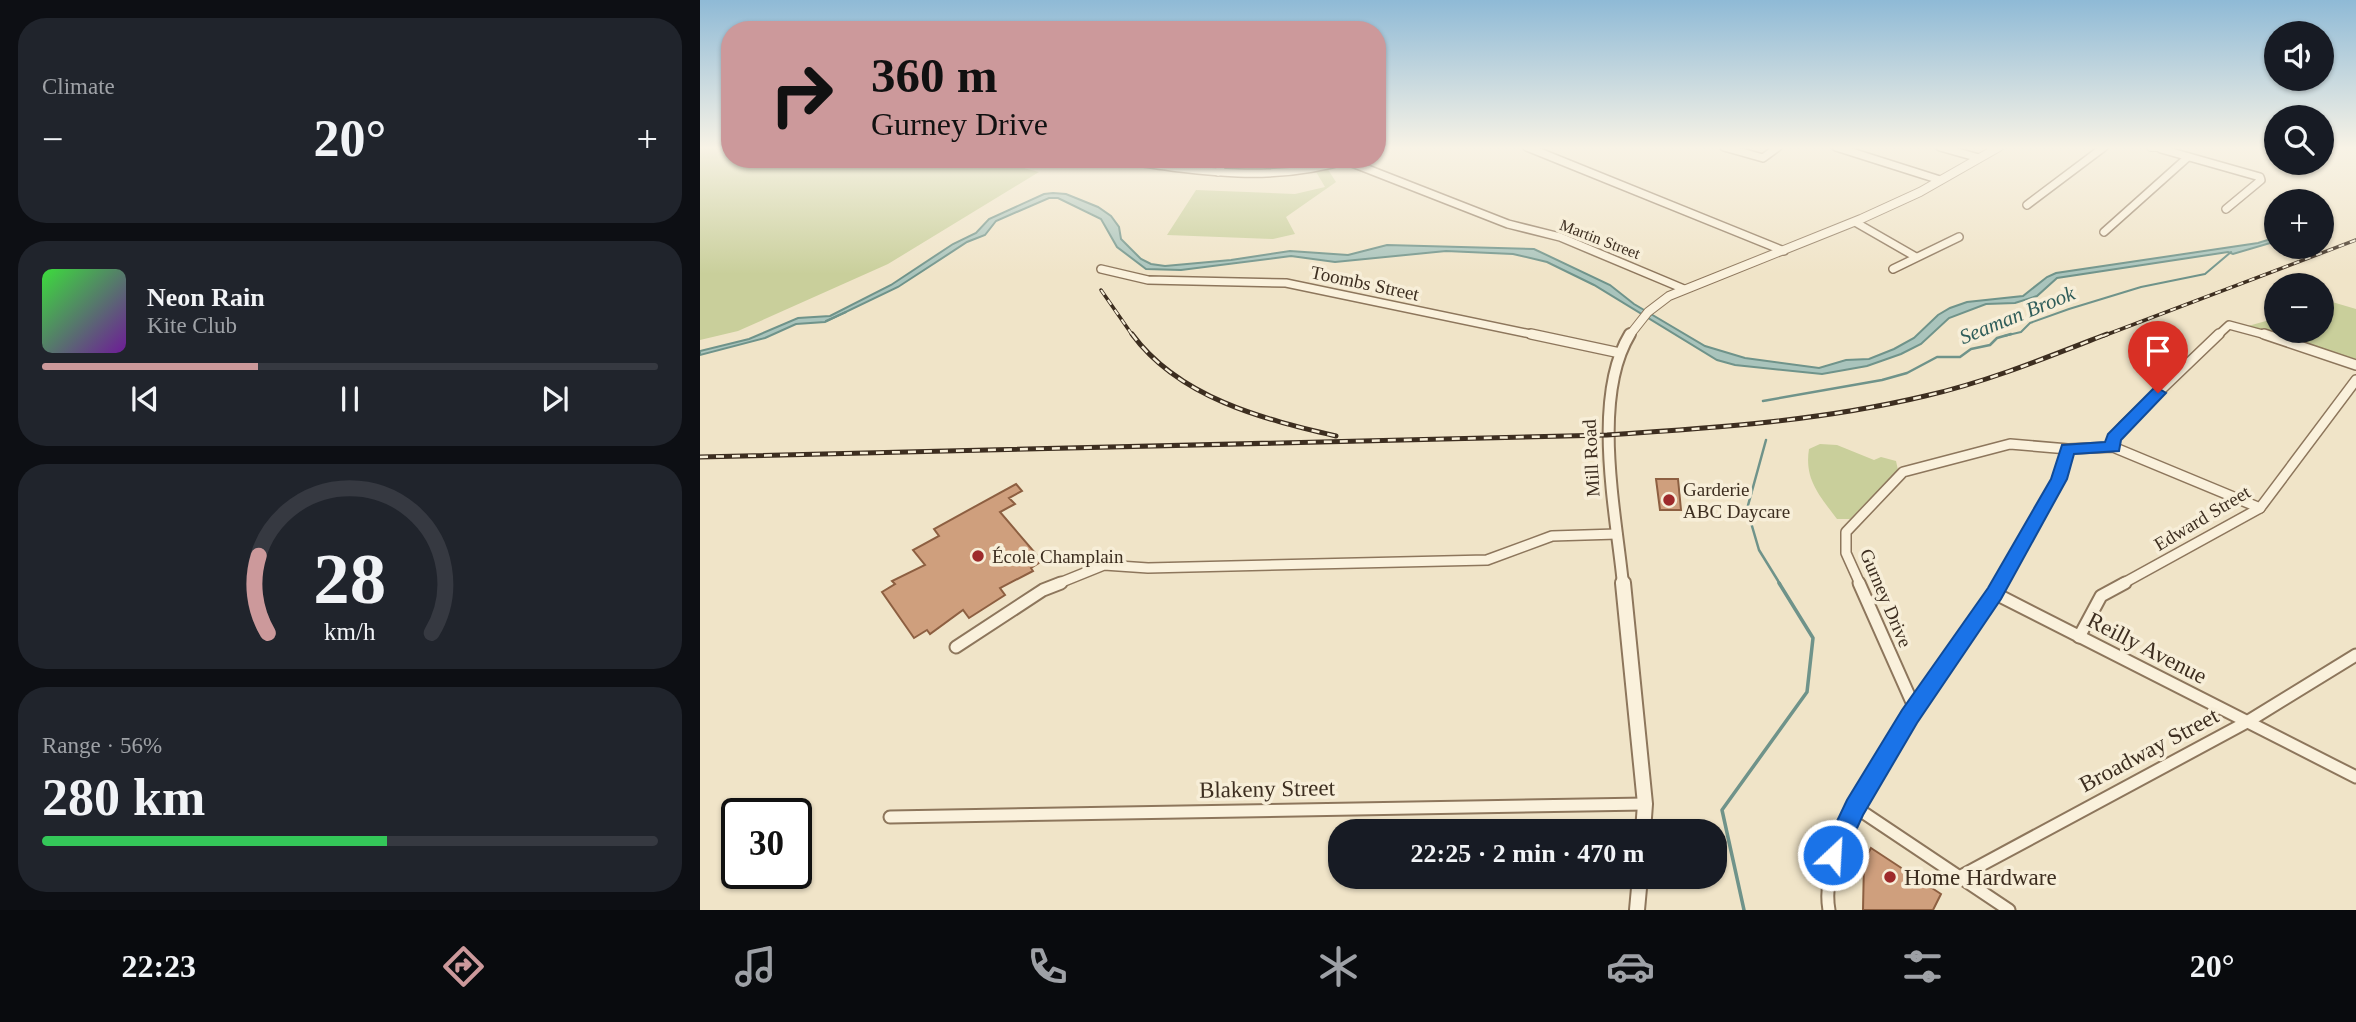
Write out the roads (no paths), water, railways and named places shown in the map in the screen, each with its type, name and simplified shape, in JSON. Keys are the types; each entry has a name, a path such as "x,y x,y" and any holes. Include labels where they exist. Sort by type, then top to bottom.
{"street":[{"name":"Martin Street","path":"1422,189 1508,224 1560,237 1684,289"},
{"path":"1633,189 1784,251"},
{"name":"Mill Road","path":"1644,819 1645,804 1607,421 1620,353 1638,323 1661,302 1684,289 1855,222 1921,189"},
{"path":"2027,205 2047,189"},
{"path":"2105,232 2152,189"},
{"path":"2226,209 2250,189"},
{"path":"1855,222 1916,257"},
{"path":"1893,269 1959,237"},
{"name":"Toombs Street","path":"1101,269 1148,280 1286,283 1620,353"},
{"path":"2113,447 2113,438 2123,426 2229,325 2356,365"},
{"name":"Edward Street","path":"2079,637 2101,596 2260,508 2356,380"},
{"name":"Gurney Drive","path":"1915,709 1846,553 1846,532 1909,468 2010,444 2068,449 2113,447 2260,508"},
{"path":"1829,910 1827,899 1833,855 1855,807 1915,709 1994,593 2059,479 2068,449"},
{"path":"956,647 1042,590 1104,565 1162,568 1487,560 1552,536 1617,534"},
{"name":"Reilly Avenue","path":"1994,593 2356,777"},
{"name":"Broadway Street","path":"1959,877 2247,722 2356,655"},
{"name":"Blakeny Street","path":"890,817 1645,804"},
{"path":"1855,807 2009,910"},
{"path":"1637,910 1639,889"}],"water":[{"path":"1044,194 1066,194 1098,207 1111,216 1119,227 1121,239 1141,259 1165,266 1290,251 1348,255 1387,245 1534,249 1610,285 1634,304 1705,346 1745,358 1819,368 1846,360 1869,359 1894,349 1914,338 1938,315 1950,308 1967,302 2023,296 2056,273 2264,241 2264,245 2233,254 2228,252 2057,278 2037,296 2015,303 1986,304 1949,318 1921,344 1901,354 1867,366 1822,374 1735,365 1717,360 1594,285 1547,262 1513,254 1446,251 1335,262 1291,256 1181,270 1146,269 1117,247 1101,219 1058,198 1049,198 996,221 985,235 967,242 898,287 825,322 796,324 765,338 700,355 700,351 749,339 798,318 830,316 891,285 953,244 976,233 989,219"}],"waterway":[{"name":"Seaman Brook","path":"2004,336 2021,332 2030,323 2069,309 2141,287 2205,274 2231,252"},
{"path":"826,321 846,312"},
{"name":"Seaman Brook","path":"2004,336 2011,334"},
{"name":"Seaman Brook","path":"1763,401 1882,380 1907,373 1937,357 1960,357 1971,349 1990,345 1997,338 2004,336"},
{"name":"Seaman Brook","path":"1766,440 1747,509 1759,550 1780,584"},
{"name":"Seaman Brook","path":"1744,910 1722,810 1807,692 1813,638 1779,583"}],"railway":[{"path":"2103,336 2356,240"},
{"path":"1101,290 1133,336"},
{"path":"1132,334 1151,356 1173,375 1198,390 1252,413 1336,436"},
{"path":"700,457 1607,435 1727,426 1846,412 1925,396 1994,376 2107,334"}],"place":[{"name":"Garderie ABC Daycare","path":"1669,500"},
{"name":"École Champlain","path":"978,556"},
{"name":"Home Hardware","path":"1890,877"}]}
